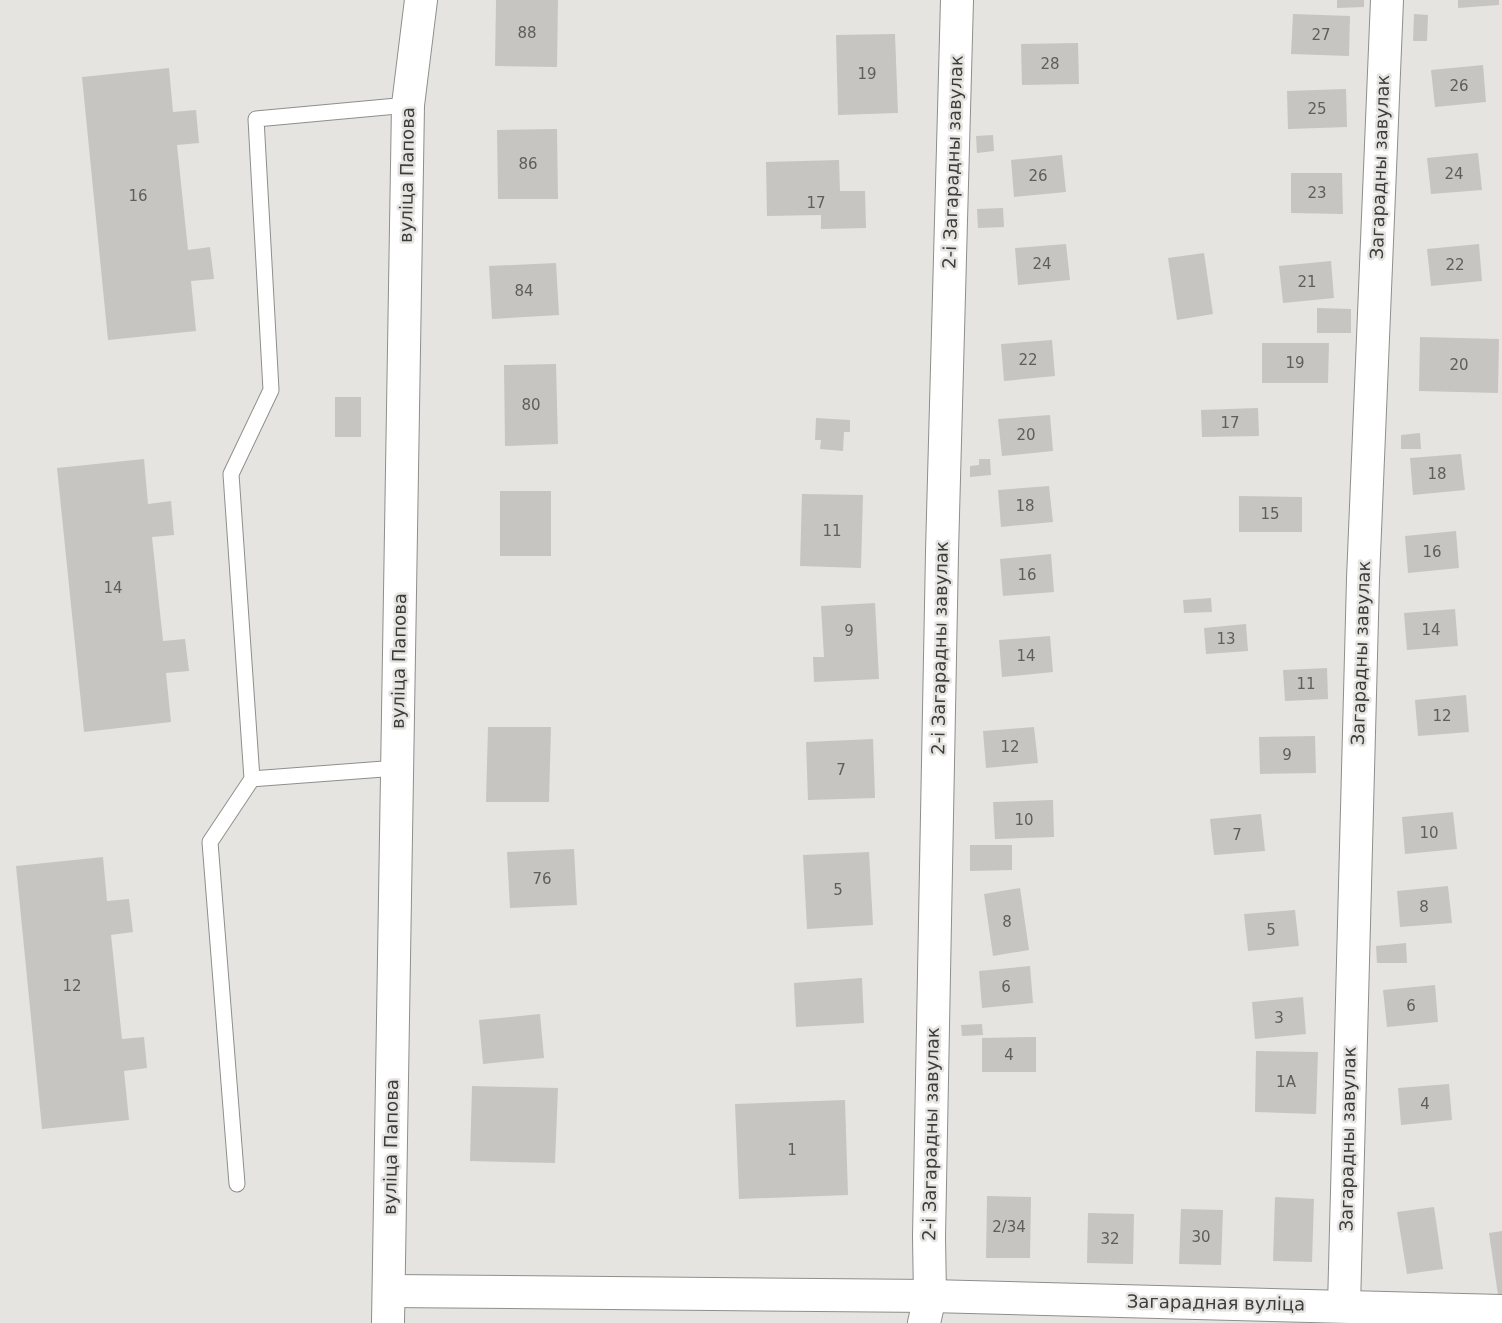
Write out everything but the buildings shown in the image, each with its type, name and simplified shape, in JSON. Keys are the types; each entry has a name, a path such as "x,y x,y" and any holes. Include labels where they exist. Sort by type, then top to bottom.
{"street":[{"name":"вуліца Папова","path":"388,1323 408,105 421,0"},
{"name":"2-і Загарадны завулак","path":"927,1309 942,563 957,0"},
{"name":"Загарадны завулак","path":"1344,1306 1363,579 1387,0"},
{"name":"Загарадная вуліца","path":"389,1291 927,1309 1344,1306 1502,1311"}],"lane":[{"path":"237,1184 210,842 252,779 231,474 271,390 256,119 408,105"},
{"path":"252,779 397,768"}]}
